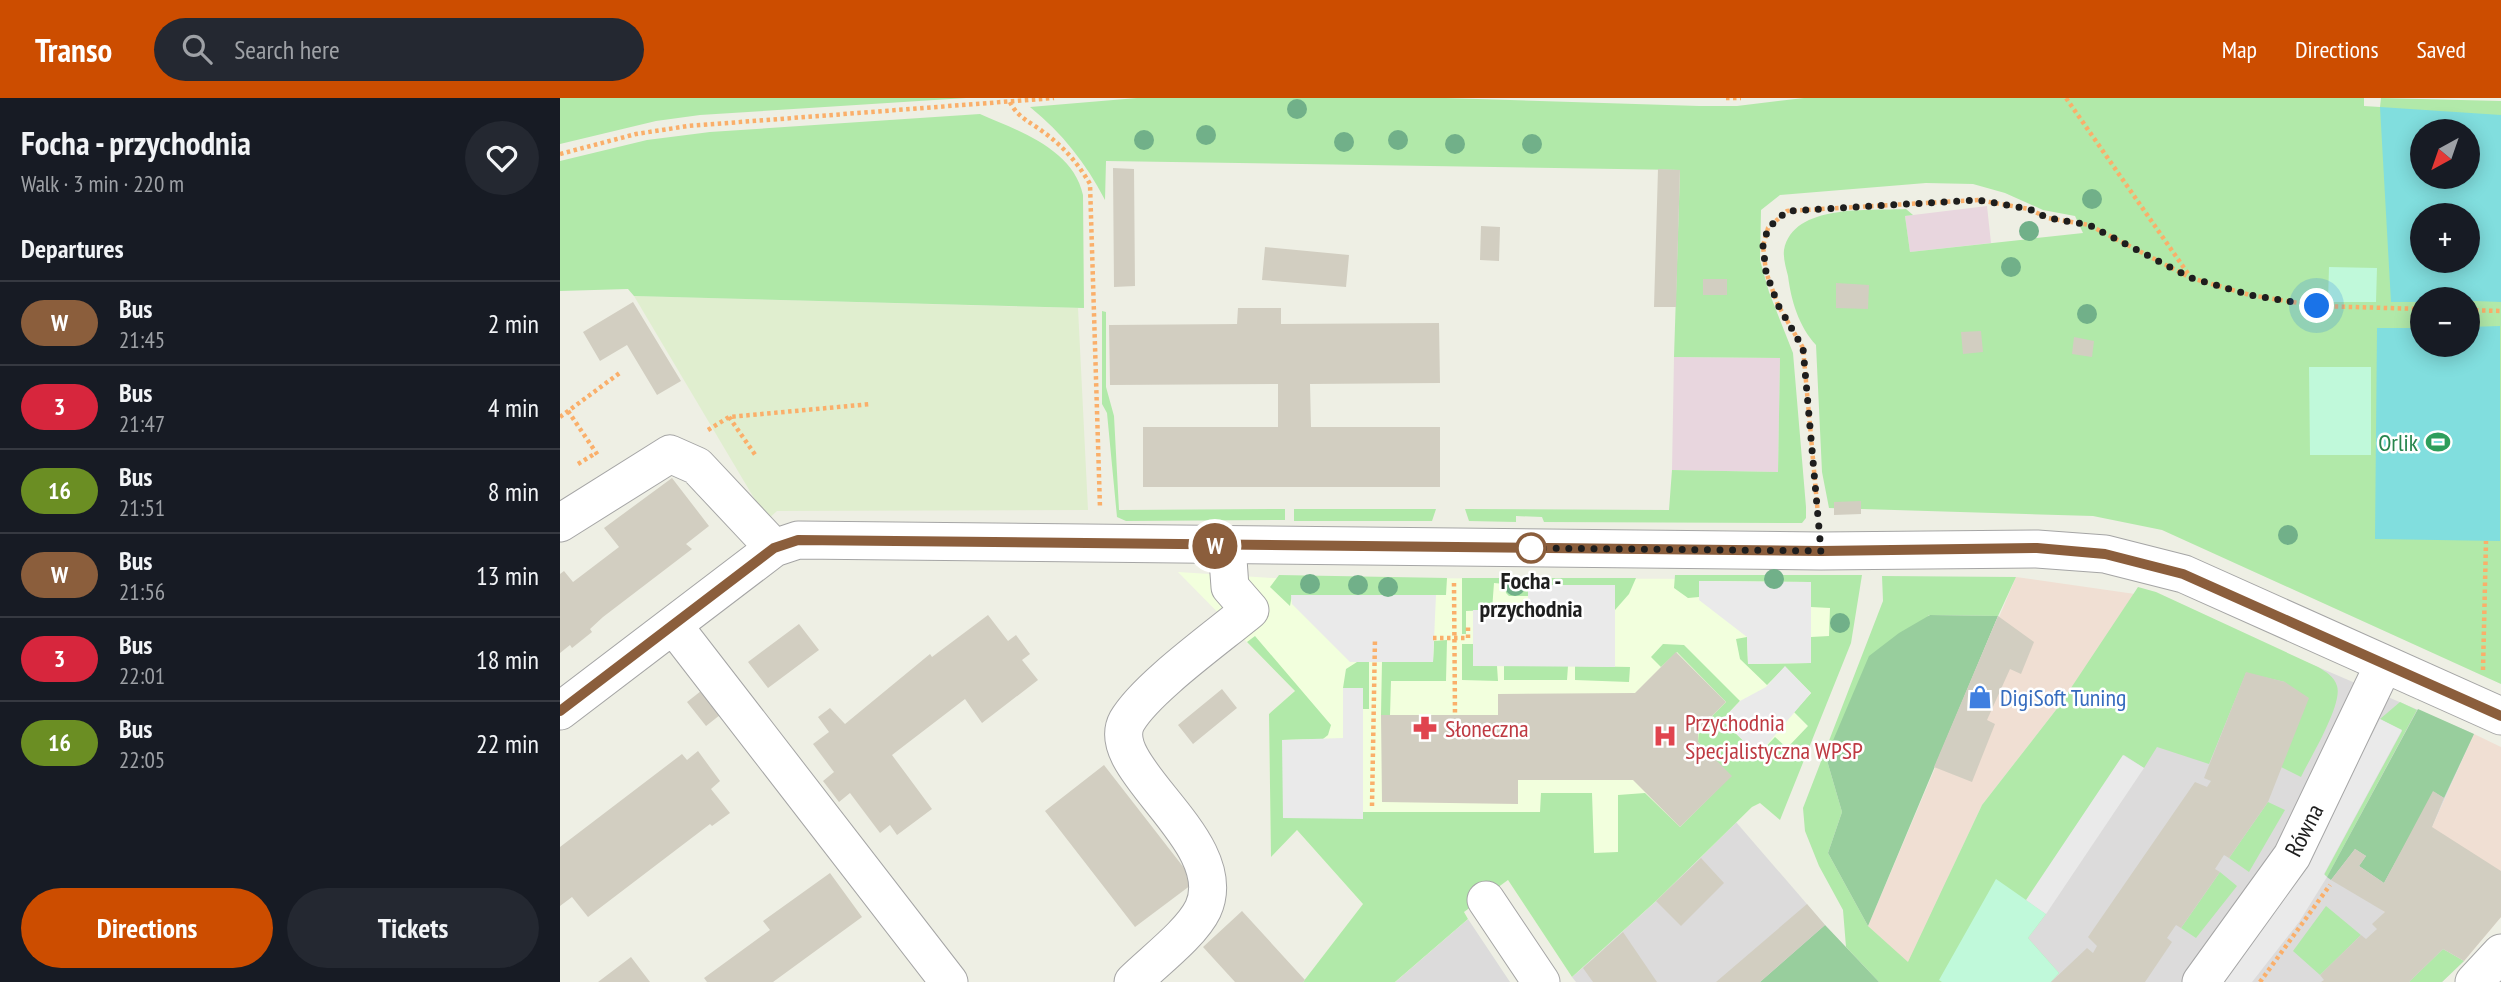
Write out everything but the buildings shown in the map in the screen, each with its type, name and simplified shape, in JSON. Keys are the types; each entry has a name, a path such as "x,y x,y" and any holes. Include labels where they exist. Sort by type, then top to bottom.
{"street":[{"path":"560,523 670,454 697,466 774,548"},
{"path":"560,711 774,548 798,540 1821,551 2037,548 2105,554 2183,574 2487,710"},
{"path":"1133,982 1186,930 1203,909 1207,892 1206,867 1197,849 1134,764 1124,741 1126,723 1138,707 1166,680 1250,610 1230,587 1227,546"},
{"path":"673,625 949,982"},
{"name":"Równa","path":"2201,982 2292,856 2384,664"},
{"path":"1486,900 1541,982"},
{"path":"2474,982 2501,953"}],"path":[{"path":"560,154 636,134 688,126 1054,98"},
{"path":"1726,98 1741,98"},
{"path":"2066,98 2191,278"},
{"path":"1010,102 1014,112 1044,132 1071,156 1090,184 1101,544"},
{"path":"1821,551 1803,348 1778,305 1766,272 1763,246 1768,228 1787,211 1978,200 2029,209 2048,218 2089,225 2191,278 2250,295 2317,306 2410,309"},
{"path":"2480,310 2501,310"},
{"path":"560,417 621,372"},
{"path":"670,454 729,417 871,404"},
{"path":"568,411 618,486"},
{"path":"729,417 756,456"},
{"path":"2486,541 2483,682 2487,710"},
{"path":"1454,571 1455,715"},
{"path":"1433,638 1468,638 1468,625"},
{"path":"1372,806 1375,638"},
{"path":"2260,982 2330,885"}],"shaded area":[{"path":"2380,107 2501,115 2501,302 2480,301 2480,287 2410,287 2410,302 2391,302"},
{"path":"1987,206 1991,243 1910,252 1905,216"},
{"path":"2329,267 2377,268 2376,302 2328,302"},
{"path":"634,296 1078,308 1088,510 777,511 767,520"},
{"name":"Orlik","path":"2500,326 2500,541 2375,539 2377,328 2410,328 2410,357 2480,357 2480,327"},
{"path":"1674,357 1780,358 1778,472 1672,470"},
{"path":"2309,367 2371,367 2371,455 2310,455"},
{"path":"1178,572 1273,578 1844,579 1843,646 1784,790 1752,807 1656,901 1572,977 1508,880 1464,912 1468,919 1395,982 1305,980 1363,904 1297,830 1271,857 1269,714 1295,691"},
{"path":"2016,577 2135,594 2059,706 1982,805 1908,963 1868,926"},
{"path":"1699,581 1811,582 1811,663 1748,664 1747,637 1699,600"},
{"path":"1528,585 1615,585 1615,667 1473,666 1473,610 1528,610"},
{"path":"2135,594 2318,667 2474,734 2432,827 2443,949 2464,961 2442,982 1879,982"},
{"path":"1291,595 1436,595 1433,662 1350,662 1292,604"},
{"path":"1785,666 1811,693 1758,755 1722,720 1740,701 1766,687"},
{"path":"1343,688 1363,688 1363,819 1283,818 1282,740 1343,738"},
{"path":"2380,719 2402,730 2324,874 2327,877 2299,922 2252,982 2218,982 2307,862"},
{"path":"2474,734 2501,747 2501,917 2464,961 2383,911 2432,827"},
{"path":"2123,755 2144,768 2046,914 2026,900"},
{"path":"1736,822 1825,925 1879,982 1576,982 1572,977 1656,901"},
{"path":"1996,879 2046,914 2028,938 2059,973 2051,982 1939,980"},
{"path":"1468,919 1510,982 1395,982"}],"green space":[{"path":"560,98 966,98 700,115 656,121 560,144"},
{"path":"1137,98 1446,98 1699,106 1737,106 1804,98 2364,98 2364,106 2380,107 2381,98 2501,101 2501,684 2162,530 2093,516 1829,508 1822,472 1816,345 1800,322 1791,294 1784,253 1790,235 1802,224 1817,217 1854,210 1906,209 1913,215 1905,216 1910,252 2083,233 2075,216 2043,210 2005,193 1973,184 1926,183 1780,195 1761,210 1760,260 1769,292 1793,353 1806,507 1806,518 1802,523 1544,522 1542,517 1516,516 1516,522 1469,521 1465,509 1669,510 1672,470 1778,472 1780,358 1674,357 1680,170 1106,161 1105,200 1090,174 1053,127 1030,107"},
{"path":"980,114 1042,144 1068,165 1077,179 1083,195 1084,308 634,296 628,289 560,291 560,161 647,140 710,132"},
{"path":"1102,311 1106,312 1106,387 1114,416 1119,510 1285,509 1285,520 1126,521 1117,517 1107,413 1102,404"},
{"path":"1294,509 1436,509 1432,521 1294,521"},
{"path":"1279,575 1447,578 1446,595 1292,595 1290,606 1270,587"},
{"path":"1675,575 1862,575 1851,643 1780,820 1760,803 1752,807 1656,901 1572,977 1508,880 1464,912 1468,919 1395,982 1303,982 1363,904 1297,830 1271,857 1269,714 1295,691 1247,642 1255,636 1331,725 1328,735 1323,739 1282,740 1363,818 1363,812 1540,812 1541,793 1592,793 1594,853 1618,852 1618,795 1645,793 1680,827 1731,776 1698,742 1699,729 1726,702 1677,652 1661,667 1651,657 1663,644 1684,645 1740,701 1722,720 1758,755 1775,737 1787,748 1808,726 1794,712 1811,693 1785,667 1767,685 1740,659 1736,639 1747,637 1748,664 1810,663 1811,637 1829,636 1830,608 1811,607 1811,582 1700,581 1699,597 1688,598 1674,588"},
{"path":"1882,576 2016,577 1998,616 1929,615 1826,757 1842,812 1828,853 1868,926 1908,962 1982,805 2059,706 2138,587 2156,592 2318,667 2336,683 2338,694 2325,731 2301,777 2281,767 2285,682 2246,673 2209,764 2157,747 2144,768 2124,755 2027,901 2046,914 2028,938 2059,973 2051,982 1879,982 1846,947 1843,910 1819,866 1805,831 1803,808 1883,601"},
{"path":"1462,578 1636,578 1629,594 1615,610 1615,586 1529,585 1528,596 1509,596 1505,584 1494,583 1492,610 1466,611 1466,634 1462,634"},
{"path":"1930,615 1998,616 1868,926 1828,853 1842,812 1826,757 1869,656 1899,633"},
{"path":"1447,640 1446,681 1391,681 1390,715 1381,715 1382,661 1433,662 1434,641"},
{"path":"1462,644 1473,644 1473,666 1497,666 1498,681 1462,680"},
{"path":"1357,662 1369,662 1369,709 1363,709 1363,688 1343,688 1346,669"},
{"path":"1504,666 1568,666 1567,680 1504,680"},
{"path":"1575,666 1630,667 1629,682 1575,680"},
{"path":"2400,702 2417,710 2327,877 2324,875 2402,731 2380,719"},
{"path":"2418,709 2474,734 2444,798 2434,792 2384,883 2359,866 2366,856 2355,849 2331,880 2327,877"},
{"path":"2268,802 2285,810 2249,872 2229,858"},
{"path":"2220,872 2237,886 2196,938 2181,928"},
{"path":"2326,906 2361,935 2320,975 2293,951"},
{"path":"1825,925 1879,982 1760,982"},
{"path":"2443,949 2464,961 2442,982 2409,982"}],"bus line":[{"name":"W","path":"560,711 774,548 798,540 1821,551 2037,548 2105,554 2183,574 2501,716"}],"place":[{"name":"Orlik","path":"2438,442"},
{"name":"Focha - przychodnia","path":"1531,548"},
{"name":"DigiSoft Tuning","path":"1980,697"},
{"name":"Słoneczna","path":"1425,728"},
{"name":"Przychodnia Specjalistyczna WPSP","path":"1665,736"}],"route":[{"path":"1531,548 1821,551 1803,348 1778,305 1766,272 1763,246 1768,228 1787,211 1978,200 2029,209 2048,218 2089,225 2191,278 2250,295 2317,306"}]}
